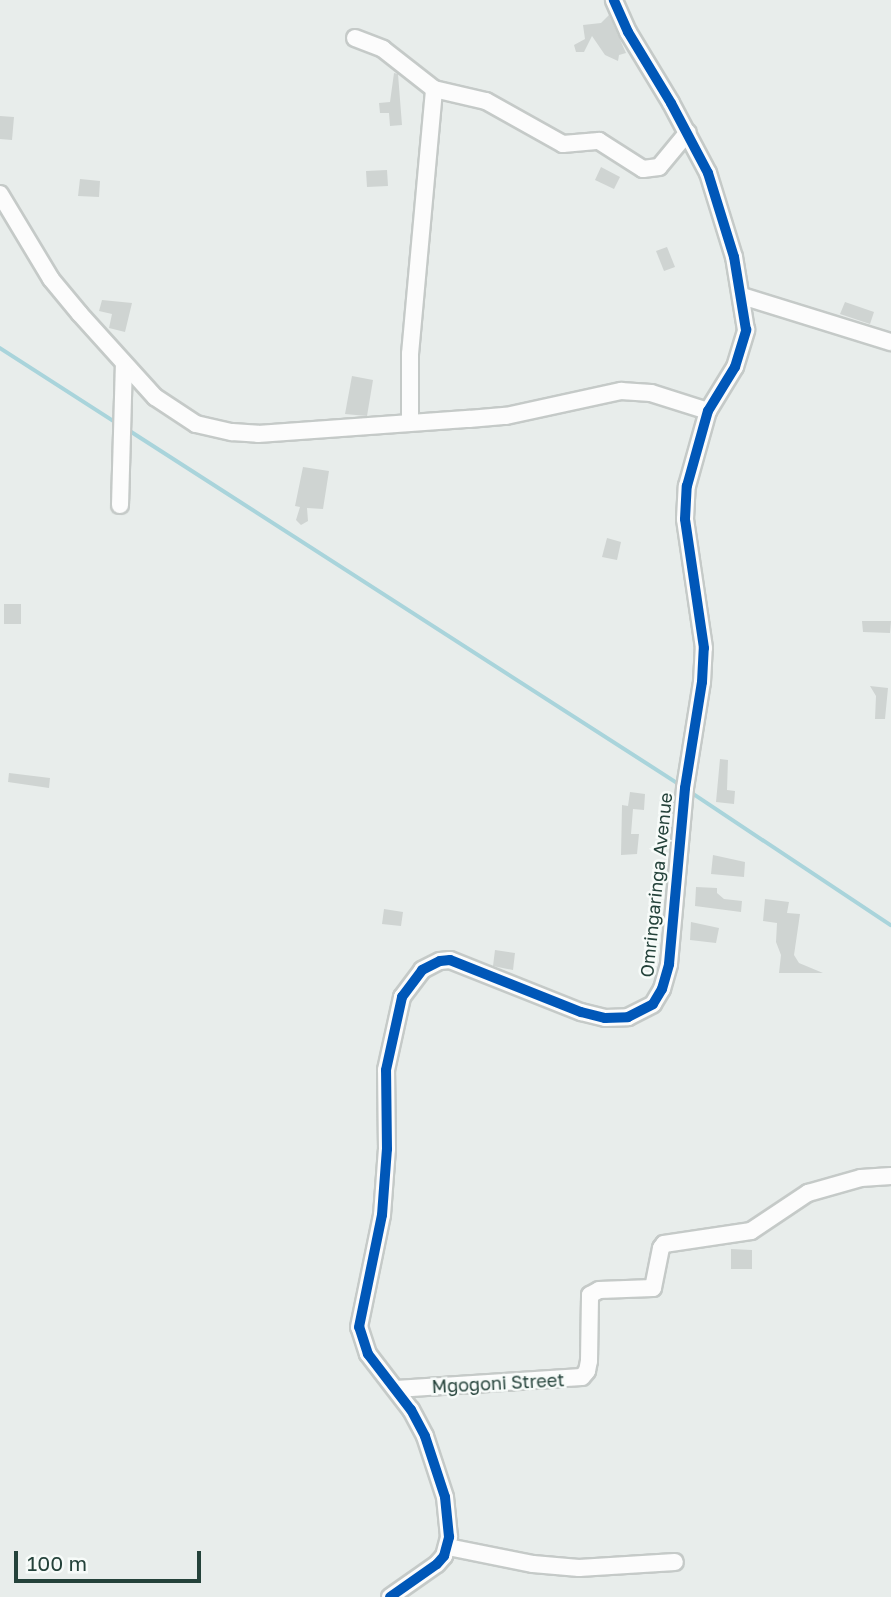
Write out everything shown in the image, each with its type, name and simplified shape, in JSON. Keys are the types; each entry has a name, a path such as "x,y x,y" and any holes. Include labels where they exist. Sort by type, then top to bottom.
{"street":[{"name":"Omringaringa Avenue","path":"448,1547 448,1518 437,1468 425,1436 396,1389 368,1354 359,1327 382,1215 386,1177 386,1070 402,997 414,977 432,964 450,960 581,1012 605,1018 628,1017 640,1011 653,1003 662,989 669,964 685,788 702,682 704,648 685,519 687,486 708,411 722,391 743,347 746,330 742,296 708,173 688,132 628,32 614,0"},
{"path":"355,38 383,49 434,89 486,101 563,144 599,141 643,169 659,167 688,132"},
{"path":"410,421 410,354 434,89"},
{"path":"0,194 51,279 124,366 175,413 196,424 232,432 258,434 506,416 621,391 651,393 708,411"},
{"path":"742,296 891,342"},
{"path":"120,505 124,366"},
{"name":"Mgogoni Street","path":"396,1389 582,1377 587,1371 589,1361 590,1295 599,1290 653,1288 664,1244 751,1231 808,1193 861,1178 891,1176"},
{"path":"390,1597 438,1564 448,1547 533,1564 579,1568 675,1562"}],"building":[{"path":"609,15 626,53 619,55 618,61 605,55 592,36 584,52 576,52 574,45 585,39 583,25 601,23"},
{"path":"394,73 398,74 402,125 390,126 389,113 380,113 379,103 390,102"},
{"path":"0,116 14,117 12,140 0,139"},
{"path":"601,167 620,177 614,189 595,180"},
{"path":"387,170 388,186 367,187 366,171"},
{"path":"80,179 100,181 99,197 78,196"},
{"path":"667,247 675,267 664,271 656,251"},
{"path":"102,300 132,303 125,332 109,328 112,314 99,311"},
{"path":"845,302 874,312 870,324 840,314"},
{"path":"352,376 373,380 367,416 345,414"},
{"path":"303,467 329,471 323,509 307,508 308,521 301,525 296,520 300,507 295,506"},
{"path":"607,538 621,542 617,560 602,557"},
{"path":"4,604 21,604 21,624 4,624"},
{"path":"862,621 891,621 890,633 863,632"},
{"path":"870,686 888,688 885,719 875,719 876,696"},
{"path":"720,759 728,760 727,790 735,791 734,804 716,802"},
{"path":"9,773 50,778 49,788 8,782"},
{"path":"630,792 645,794 644,810 633,809 631,834 639,834 637,854 621,855 622,805 628,806"},
{"path":"713,855 745,862 744,877 711,874"},
{"path":"696,887 717,888 717,893 724,899 742,901 741,912 695,906"},
{"path":"765,899 789,902 787,913 800,914 794,955 799,963 823,973 779,973 781,955 776,942 777,923 763,921"},
{"path":"384,909 403,912 401,926 382,924"},
{"path":"691,922 719,928 716,943 690,940"},
{"path":"495,950 515,953 513,970 493,966"},
{"path":"731,1249 752,1250 752,1269 731,1269"}],"waterway":[{"path":"0,348 117,423"},
{"path":"127,429 679,784"},
{"path":"689,791 891,925"}],"cycle path":[{"path":"390,1597 437,1564 444,1556 449,1537 445,1497 425,1436 411,1410 368,1354 359,1327 382,1215 387,1149 386,1070 402,997 422,970 440,961 450,960 581,1012 605,1018 628,1017 653,1004 662,989 669,964 685,788 702,682 704,648 685,519 687,486 708,411 735,367 746,330 734,257 708,173 671,103 628,32 614,0"}]}
